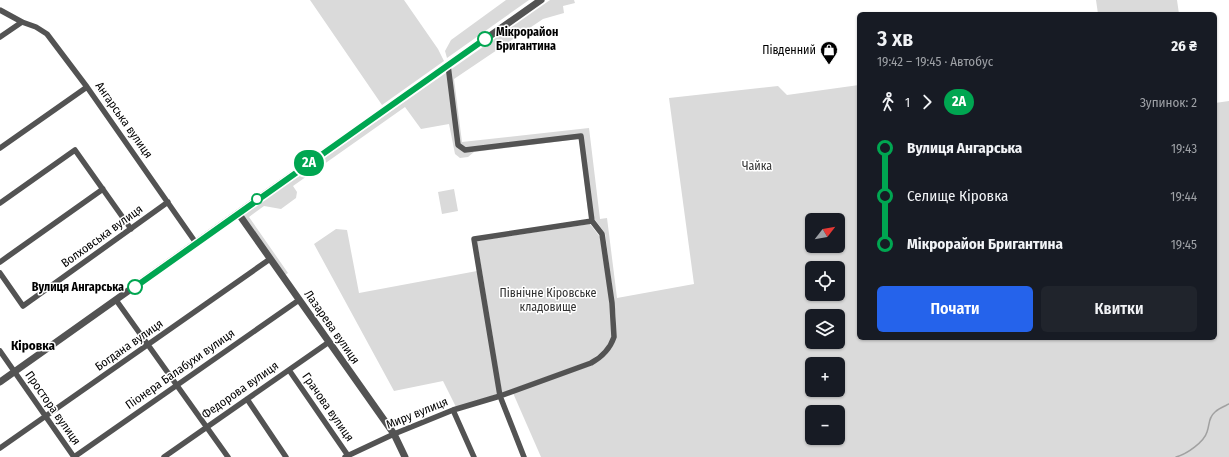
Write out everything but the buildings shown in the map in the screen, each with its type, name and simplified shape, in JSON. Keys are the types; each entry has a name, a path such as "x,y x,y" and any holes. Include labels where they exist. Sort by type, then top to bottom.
{"street":[{"path":"0,382 541,0"},
{"name":"Ангарська вулиця","path":"0,10 22,22 36,27 47,34 87,87 196,243"},
{"path":"0,37 22,22"},
{"path":"448,65 458,145 465,150 581,136 592,221 474,239 500,396 524,457"},
{"path":"0,148 87,87"},
{"path":"0,203 75,150 131,229"},
{"path":"0,262 103,189"},
{"name":"Волховська вулиця","path":"0,273 23,306 168,202"},
{"name":"Лазарева вулиця","path":"238,213 394,434 405,457"},
{"name":"Миру вулиця","path":"347,456 394,434 453,410 500,396 591,363 604,354 612,342 614,318 602,234 592,221"},
{"name":"Богдана вулиця","path":"0,448 270,259"},
{"path":"116,300 228,457"},
{"name":"Піонера Балабухи вулиця","path":"74,457 299,300"},
{"name":"Федорова вулиця","path":"164,457 329,342"},
{"name":"Простора вулиця","path":"0,351 74,457"},
{"name":"Грачова вулиця","path":"289,370 347,456"},
{"path":"247,399 286,457"},
{"path":"453,410 474,457"}],"green space":[{"path":"310,0 404,0 438,49 444,61 382,105"},
{"path":"506,0 529,0 447,58 445,51 451,40"},
{"name":"Чайка","path":"550,0 574,0 575,3 563,6 564,13 543,19 454,79 462,142 589,128 600,219 607,218 617,298 694,284 669,98 778,86 787,95 857,85 857,340 1217,340 1217,103 1229,101 1229,457 541,457 513,393 592,365 616,337 616,317 605,233 593,217 589,218 579,139 474,152 468,157 460,158 455,154 449,124 421,129 405,107 293,186 297,192 296,198 281,209 264,206 249,217 288,273 285,275 243,215"},
{"path":"1096,0 1177,0 1179,12 1098,12"},
{"path":"454,189 458,211 442,214 438,192"},
{"name":"Північне Кіровське кладовище","path":"590,224 600,237 610,303 612,337 605,349 590,361 502,393 477,241"},
{"path":"336,229 347,230 359,293 477,271 498,394 456,407 443,381 394,391 314,244"}],"waterway":[{"path":"1176,457 1199,444 1205,436 1213,414 1218,409 1229,404"}],"bus line":[{"name":"2А","path":"135,287 485,39"}],"place":[{"name":"Мікрорайон Бригантина","path":"485,39"},
{"name":"Південний","path":"829,65"},
{"name":"Вулиця Ангарська","path":"135,287"}],"district":[{"name":"Кіровка","path":"33,345"}]}
